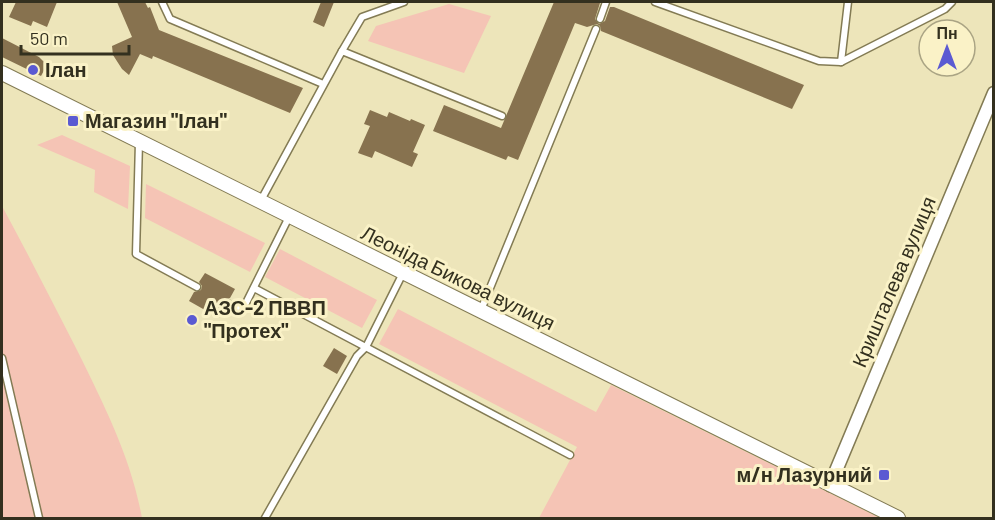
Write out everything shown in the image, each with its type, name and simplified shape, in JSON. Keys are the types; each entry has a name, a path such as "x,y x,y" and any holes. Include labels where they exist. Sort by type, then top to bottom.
{"street":[{"name":"Леоніда Бикова вулиця","path":"2,73 898,519"},
{"name":"Кришталева вулиця","path":"830,485 993,93"}],"lane":[{"path":"162,2 170,19 323,84"},
{"path":"260,202 323,84 362,17 404,2"},
{"path":"600,19 606,2"},
{"path":"655,2 819,61 841,62 945,9 952,2"},
{"path":"841,62 848,2"},
{"path":"481,311 596,29"},
{"path":"342,51 502,116"},
{"path":"139,141 136,254 197,286"},
{"path":"227,303 242,311 289,216"},
{"path":"265,519 357,356 366,347 404,273"},
{"path":"254,288 570,455"},
{"path":"2,358 39,519"}],"shaded area":[{"path":"449,4 491,16 464,73 368,41 376,26"},
{"path":"62,135 130,166 128,209 94,192 95,170 37,145"},
{"path":"146,184 265,243 250,272 145,218"},
{"path":"2,206 107,413 131,474 142,518 2,518"},
{"path":"280,249 377,300 362,328 265,277"},
{"path":"398,309 596,412 611,385 880,518 539,518 577,447 379,344"}],"building":[{"path":"16,2 57,2 47,27 33,21 31,26 9,17"},
{"path":"117,2 145,2 148,8 150,7 159,30 303,88 290,113 153,56 152,59 140,54 129,75 113,55 112,46 132,37"},
{"path":"321,2 334,2 324,27 313,22"},
{"path":"554,2 600,3 595,19 599,24 605,21 610,7 614,7 804,85 792,109 601,31 597,24 587,27 575,23 518,160 508,156 506,160 433,131 444,105 501,128"},
{"path":"2,38 39,57 47,65 41,76 2,57"},
{"path":"370,110 387,117 389,112 425,125 413,152 418,154 412,167 375,151 372,158 358,153 370,126 364,124"},
{"path":"205,273 235,289 230,298 223,300 224,308 219,318 189,301 194,292 201,290 202,286 199,282"},
{"path":"334,348 347,356 337,374 323,366"}],"place":[{"name":"Ілан","path":"33,70"},
{"name":"Магазин \"Ілан\"","path":"73,121"},
{"name":"АЗС-2 ПВВП \"Протех\"","path":"192,320"},
{"name":"м/н Лазурний","path":"884,475"}]}
